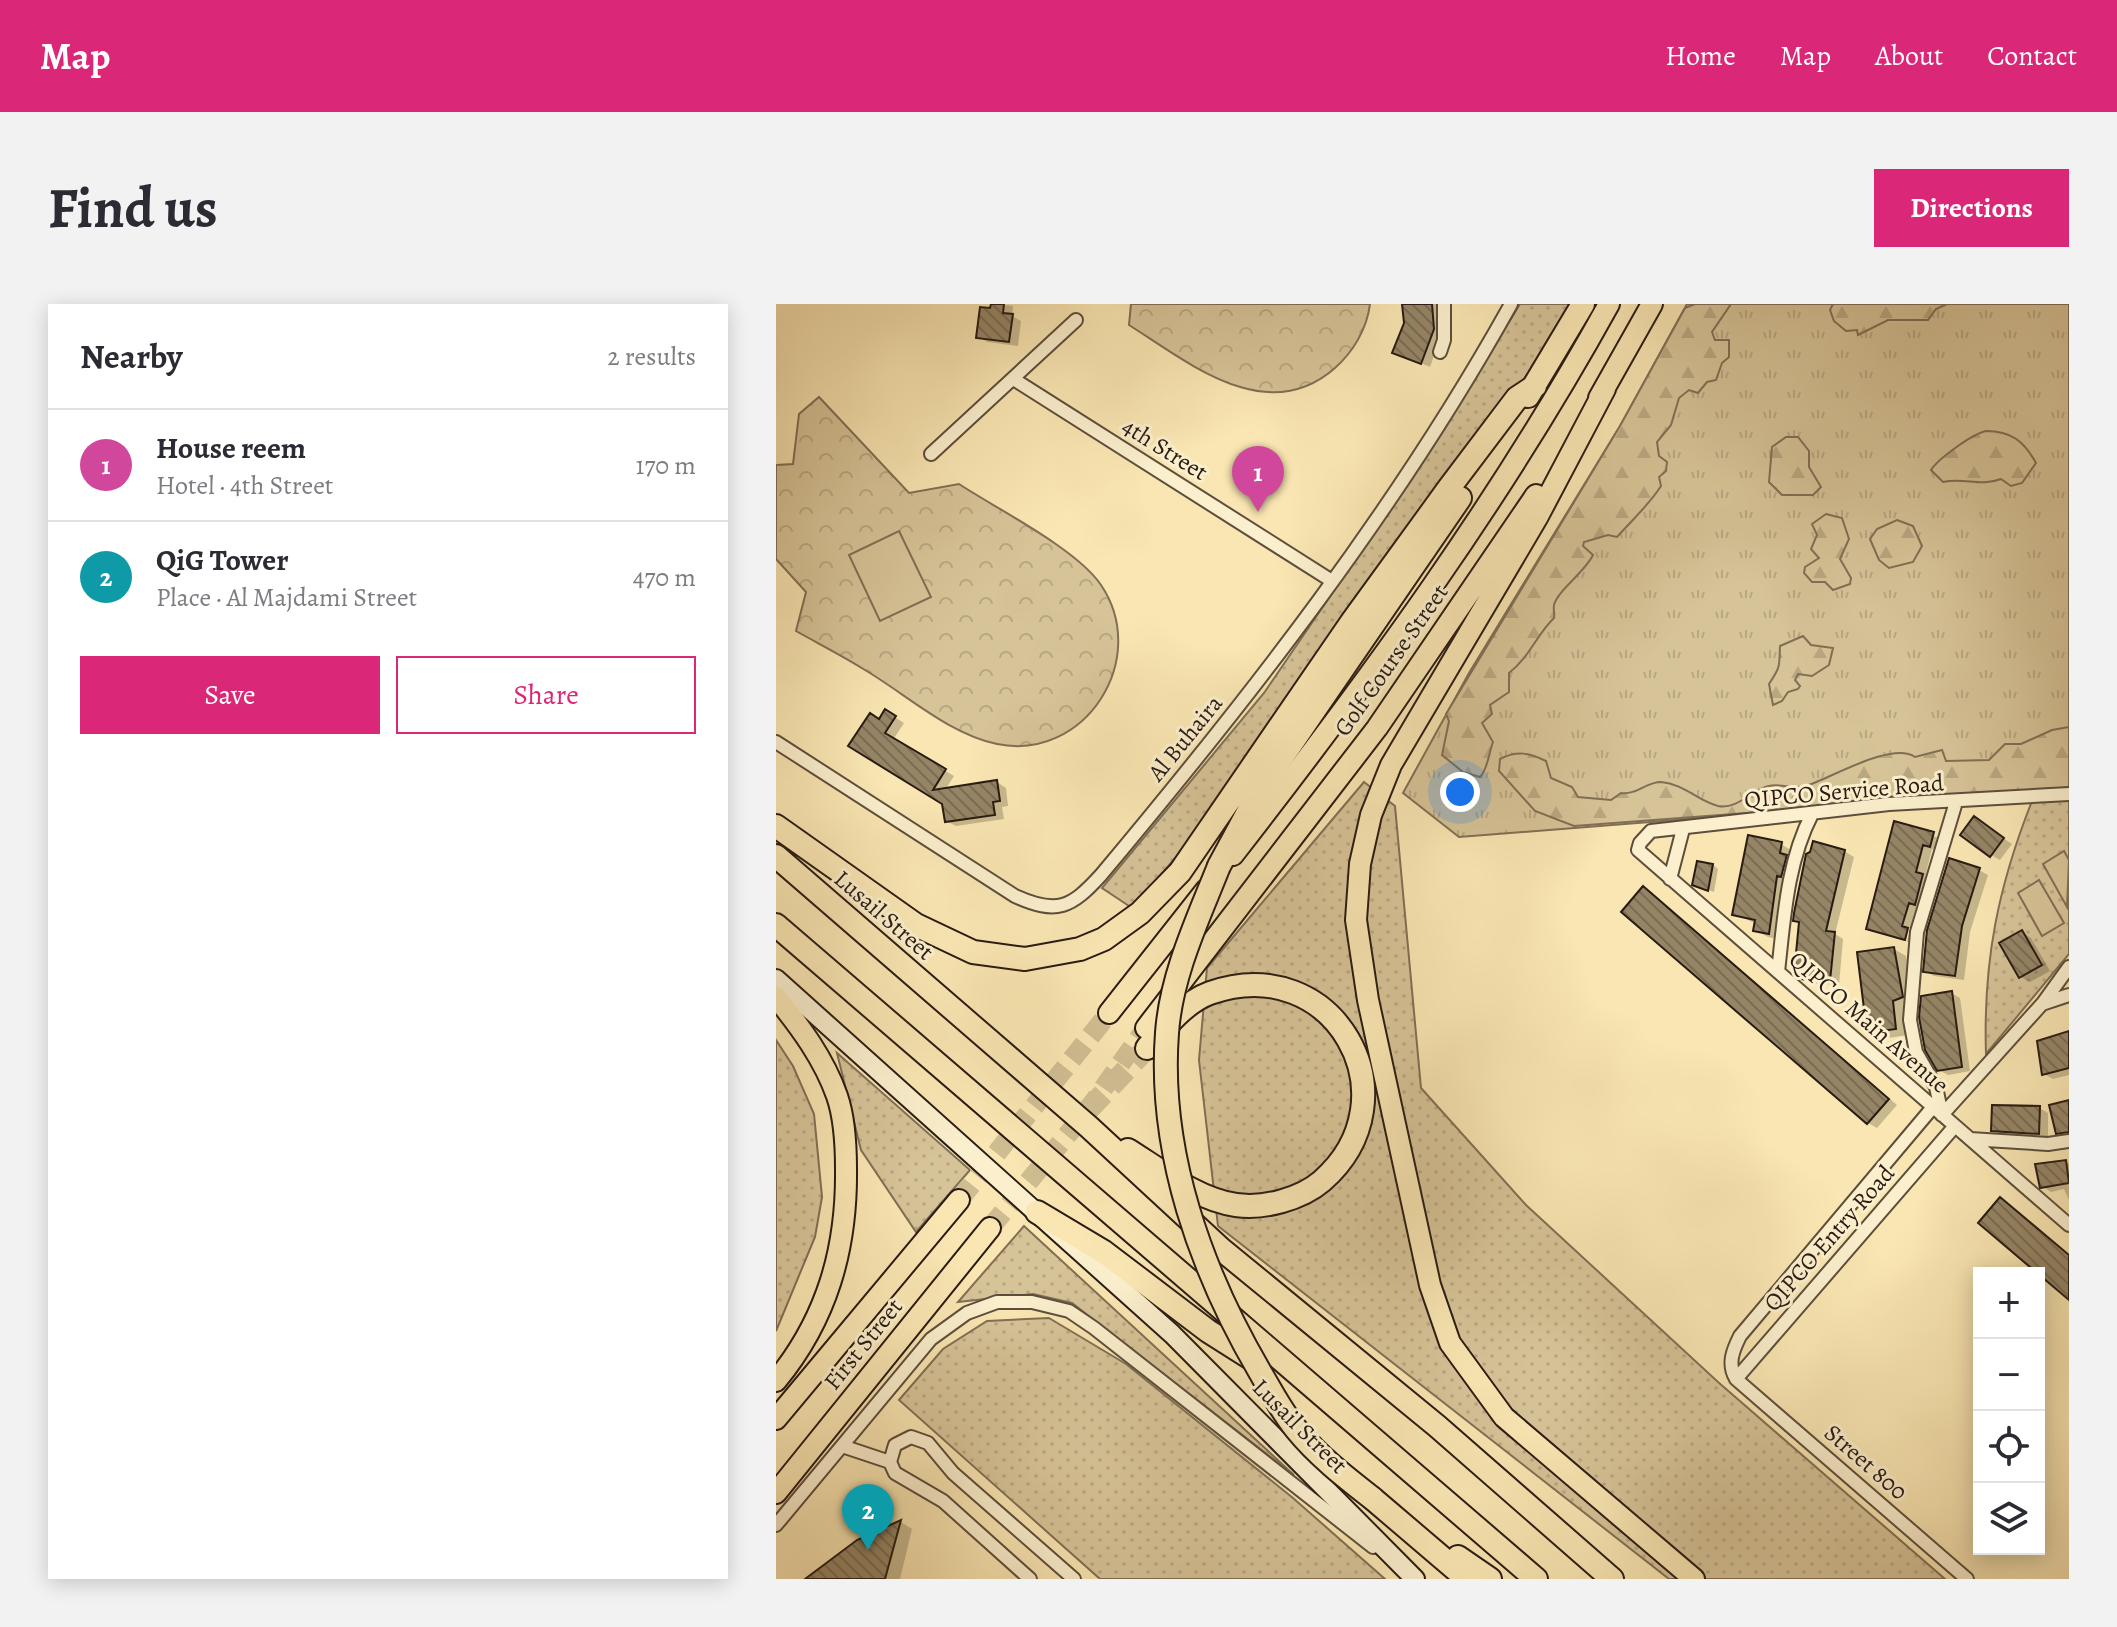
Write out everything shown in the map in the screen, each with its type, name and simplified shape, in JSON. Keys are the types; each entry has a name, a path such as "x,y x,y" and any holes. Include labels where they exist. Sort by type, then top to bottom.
{"highway":[{"path":"1467,1579 1295,1428 1228,1313 1186,1201 1175,1158 1167,1089 1167,1031 1179,971 1219,866 1261,788 1535,386 1583,304"},
{"path":"776,826 916,925 973,952 1025,959 1080,949 1104,939 1140,913 1180,872 1440,500 1517,398 1535,386"},
{"name":"Lusail Street","path":"776,856 1089,1127 1221,1249 1437,1426 1612,1579"},
{"name":"Lusail Street","path":"776,925 1536,1579"},
{"path":"1089,1127 1200,1193 1236,1205 1276,1203 1311,1190 1343,1162 1357,1131 1363,1097 1358,1057 1340,1027 1313,1001 1284,986 1243,985 1208,993 1146,1038"},
{"path":"1037,1212 1104,1252 1208,1331 1343,1416"},
{"path":"1380,1504 1490,1579"}],"main road":[{"name":"Golf Course Street","path":"1109,1013 1346,710 1404,628 1514,463 1609,304"},
{"name":"Golf Course Street","path":"1146,1038 1377,728 1482,577 1605,389 1652,304"},
{"path":"1605,389 1537,518 1391,765 1368,827 1360,864 1356,920 1371,1015 1430,1285 1450,1343 1504,1417 1694,1579"},
{"path":"776,997 809,1039 837,1097 846,1152 844,1235 824,1304 799,1351 776,1381"},
{"name":"First Street","path":"776,1419 959,1200"},
{"name":"First Street","path":"776,1493 990,1228"}],"street":[{"path":"1440,352 1444,340 1444,304"},
{"name":"Al Buhaira","path":"776,742 1015,896 1034,904 1058,907 1085,892 1147,820 1271,664 1332,581 1409,470 1511,304"},
{"path":"931,454 1015,380 1076,320"},
{"name":"4th Street","path":"1015,380 1332,581"},
{"name":"QIPCO Service Road","path":"1683,829 1889,804 2069,794"},
{"path":"1938,1111 1936,1087 1916,1052 1910,1020 1917,932 1956,802"},
{"path":"1778,972 1787,899 1803,832 1812,814"},
{"path":"1670,879 1683,829"},
{"name":"QIPCO Main Avenue","path":"1683,829 1651,831 1638,847 1640,854 2069,1225"},
{"path":"1736,1379 1731,1362 1740,1336 1883,1171 2042,1004 2069,967"},
{"name":"Lusail Street","path":"776,979 1172,1334 1415,1579"},
{"path":"2042,1004 2069,995"},
{"name":"QIPCO Entry Road","path":"1736,1379 1955,1126"},
{"path":"1970,1139 2034,1144 2069,1141"},
{"path":"1883,1171 1902,1187"},
{"name":"Lusail Street","path":"1010,1300 1069,1311 1094,1328 1415,1579"},
{"name":"First Street","path":"776,1525 931,1339 984,1305 1010,1300"},
{"name":"Street 800","path":"1736,1379 1967,1579"},
{"path":"1030,1579 943,1501 899,1477 890,1462 892,1450 900,1441 911,1437 923,1440 953,1473 1074,1579"},
{"path":"842,1446 890,1462"}],"green space":[{"path":"1131,304 1370,304 1362,331 1342,362 1309,385 1283,392 1256,391 1229,383 1177,356 1129,325"},
{"path":"1520,304 1574,304 1532,368 1409,533 1203,826 1132,908 1102,888 1264,693 1446,426"},
{"path":"1687,304 2069,304 2069,789 1459,837 1403,793 1469,673 1620,426"},
{"path":"1695,304 1731,304 1712,332 1715,340 1729,340 1729,357 1722,363 1716,380 1707,382 1698,393 1689,390 1679,398 1671,425 1657,442 1659,456 1667,462 1666,471 1659,477 1661,486 1651,500 1617,537 1608,535 1584,542 1583,546 1593,555 1556,600 1554,618 1509,673 1509,692 1490,705 1492,714 1482,723 1493,742 1485,770 1480,777 1463,772 1442,755 1449,721 1446,714 1620,426 1685,308"},
{"path":"1833,304 1947,304 1936,309 1928,320 1888,320 1858,335 1857,330 1846,331 1834,321 1830,310"},
{"path":"819,397 909,493 959,484 1035,530 1090,571 1101,585 1114,614 1118,644 1113,673 1101,699 1082,721 1057,737 1029,745 997,744 979,739 945,723 857,665 796,631 806,592 776,559 776,465 793,464 799,414"},
{"path":"1986,431 2010,435 2031,455 2036,463 2022,483 2011,486 2001,479 1943,482 1931,470 1956,448"},
{"path":"1786,437 1798,437 1809,451 1809,467 1821,487 1813,495 1782,495 1769,482 1772,447"},
{"path":"1826,514 1842,518 1849,539 1840,559 1851,578 1850,584 1833,590 1825,582 1812,582 1804,573 1805,567 1819,558 1811,549 1817,535 1812,524"},
{"path":"1897,520 1913,526 1922,546 1913,562 1889,568 1879,560 1870,539 1877,529"},
{"path":"899,531 931,597 880,621 849,555"},
{"path":"1803,636 1811,645 1833,648 1829,665 1812,676 1798,674 1795,680 1800,686 1798,689 1788,692 1782,701 1773,705 1769,684 1779,666 1780,646"},
{"path":"2069,727 2069,789 1574,826 1535,811 1499,771 1500,759 1512,754 1529,754 1546,761 1551,778 1572,787 1578,797 1611,800 1621,793 1661,782 1677,786 1711,804 1725,806 1763,788 1774,785 1806,786 1861,762 1892,754 1905,753 1915,757 1942,750 1946,761 1989,760 2005,744 2021,744 2052,730"},
{"path":"1364,782 1395,806 1421,1088 1526,1205 1718,1382 1945,1579 1669,1579 1218,1226 1199,1060 1207,968"},
{"path":"2069,799 2069,954 1986,1054 1990,956 2002,894 2020,833 2032,801"},
{"path":"2064,851 2069,860 2067,907 2043,864"},
{"path":"2039,880 2064,923 2042,936 2018,893"},
{"path":"776,1040 793,1066 814,1114 822,1197 815,1237 776,1331"},
{"path":"837,1053 970,1170 916,1232 861,1150"},
{"path":"1024,1226 1294,1475 1072,1303 1033,1294 958,1302"},
{"path":"1049,1318 1126,1364 1293,1498 1385,1579 1100,1579 899,1400 943,1349 987,1321"}],"building":[{"path":"991,304 1004,304 1003,313 1013,314 1009,342 976,338 980,307 990,308"},
{"path":"1402,304 1432,304 1434,329 1421,364 1392,353 1404,323"},
{"path":"885,709 896,716 885,733 946,769 933,790 997,780 1000,801 993,802 995,815 945,822 942,804 848,746 870,713 879,719"},
{"path":"1974,816 2004,838 1990,857 1960,835"},
{"path":"1894,821 1934,832 1930,847 1923,845 1916,872 1923,874 1915,905 1909,903 1902,926 1908,928 1905,940 1866,929"},
{"path":"1748,835 1782,842 1780,853 1787,855 1781,877 1777,876 1769,934 1753,931 1755,920 1732,915"},
{"path":"1813,841 1845,850 1826,931 1835,932 1830,981 1799,979 1794,974 1799,922 1793,921 1794,913 1806,854 1810,852"},
{"path":"1949,858 1980,868 1962,926 1955,976 1923,972 1927,930"},
{"path":"1697,861 1713,864 1708,891 1692,885"},
{"path":"1643,886 1889,1099 1867,1124 1621,912"},
{"path":"2022,930 2042,965 2019,978 1999,943"},
{"path":"1894,947 1903,997 1893,1001 1896,1029 1867,1033 1857,952"},
{"path":"1952,991 1962,1067 1937,1071 1925,1050 1919,1017 1921,996"},
{"path":"2069,1031 2069,1068 2042,1075 2037,1041"},
{"path":"2069,1100 2069,1132 2056,1134 2049,1105"},
{"path":"1992,1105 2040,1106 2039,1134 1991,1131"},
{"path":"2066,1160 2069,1183 2040,1188 2035,1164"},
{"path":"2000,1197 2069,1255 2069,1300 2045,1280 2045,1267 2030,1267 1978,1223"},
{"path":"901,1520 885,1579 805,1579 857,1540"}],"tunnel":[{"path":"959,1200 1109,1013"},
{"path":"990,1228 1088,1110 1146,1028"},
{"path":"1088,1110 1147,1048"}],"place":[{"name":"House reem","path":"1258,512"},
{"name":"QiG Tower","path":"868,1550"}]}
